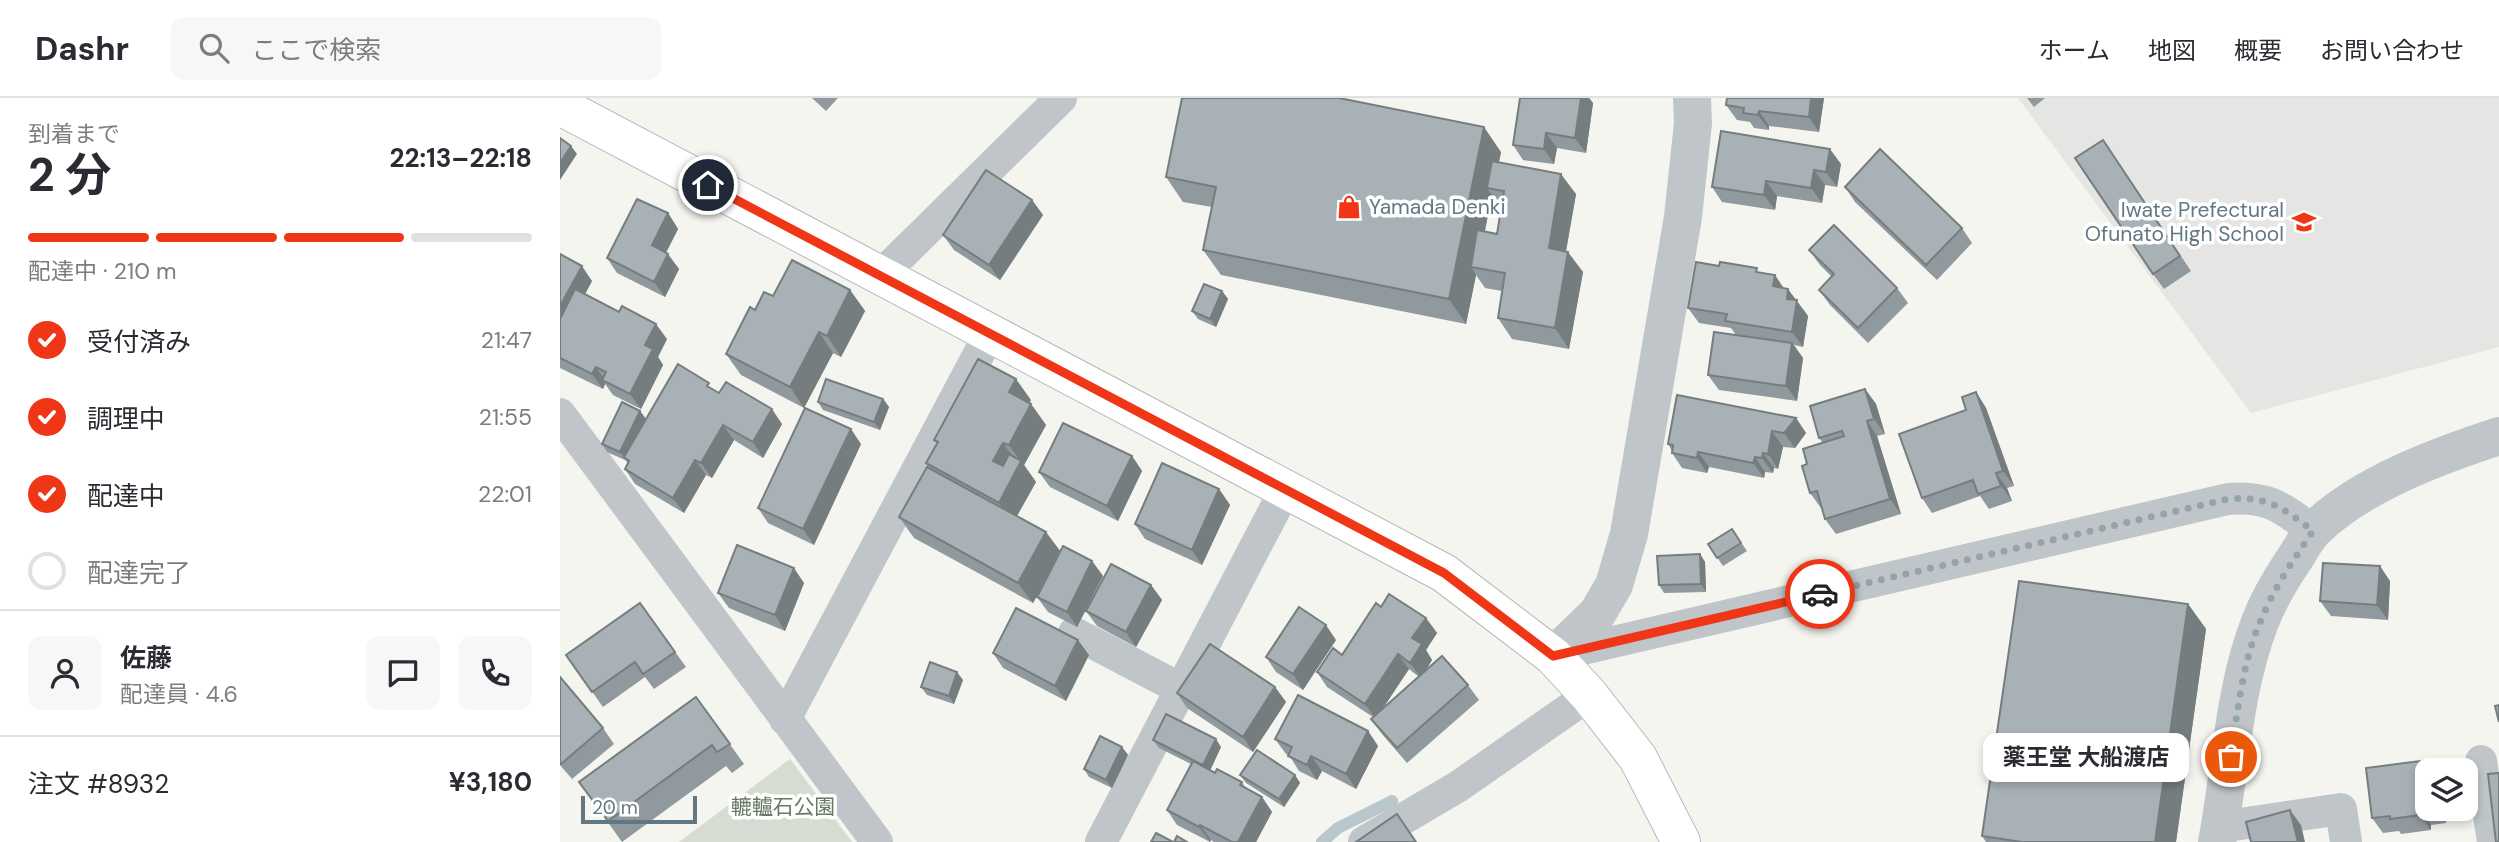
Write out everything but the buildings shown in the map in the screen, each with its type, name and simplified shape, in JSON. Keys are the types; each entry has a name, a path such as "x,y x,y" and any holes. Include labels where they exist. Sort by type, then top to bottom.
{"main road":[{"path":"560,106 1444,573 1553,656 1589,695 1638,758 1681,842"}],"street":[{"path":"880,276 1061,98"},
{"path":"1553,656 1597,614 1614,585 1629,534 1683,217 1697,106"},
{"path":"785,719 990,333"},
{"path":"560,414 877,842"},
{"path":"2346,842 2341,809 2219,834 2241,688 2260,621 2285,573 2313,531 2346,505 2380,485 2452,451 2499,436"},
{"path":"1101,842 1286,488"},
{"path":"1553,656 2228,499 2253,497 2285,509 2313,531"},
{"path":"1074,633 1181,689"},
{"path":"1364,842 1459,786 1589,695"},
{"path":"2481,761 2493,842"}],"shaded area":[{"name":"Iwate Prefectural Ofunato High School","path":"2018,98 2499,98 2499,347 2251,413"}],"green space":[{"name":"轆轤石公園","path":"790,759 852,842 679,842"}],"waterway":[{"path":"1322,842 1338,828 1392,801"}],"way so far":[{"path":"1820,594 2228,499 2253,497 2285,509 2313,531 2285,573 2260,621 2241,688 2231,757"}],"place":[{"name":"Yamada Denki","path":"1349,207"},
{"name":"Iwate Prefectural Ofunato High School","path":"2304,222"},
{"name":"薬王堂 大船渡店","path":"2231,757"}],"route":[{"path":"708,185 1444,573 1553,656 1820,594"}]}
